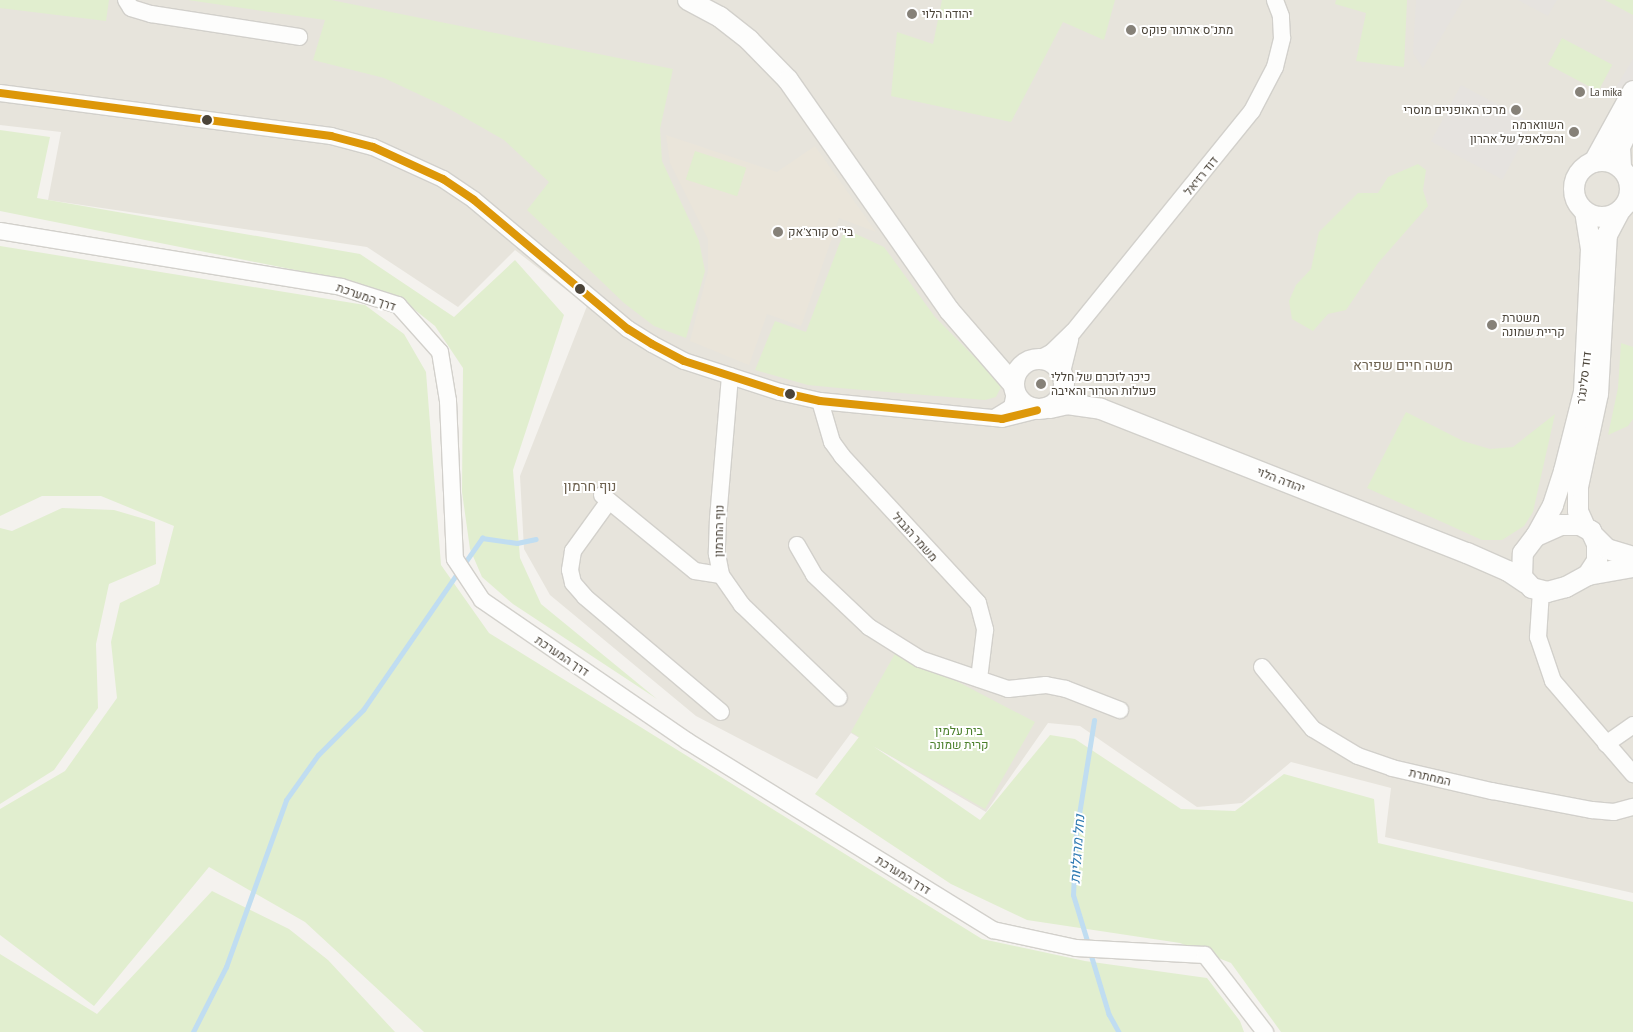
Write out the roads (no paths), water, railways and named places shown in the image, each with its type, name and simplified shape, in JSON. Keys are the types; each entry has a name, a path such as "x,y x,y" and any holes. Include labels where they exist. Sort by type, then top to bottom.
{"street":[{"path":"126,0 132,8 151,14 299,37"},
{"path":"688,0 720,17 750,40 788,80 971,336 997,362 1026,406 1044,409"},
{"name":"דוד רזיאל","path":"1036,359 1052,352 1073,332 1233,137 1265,91 1276,66 1282,38 1281,16 1275,0"},
{"path":"1633,91 1594,162 1579,173 1574,183 1575,197 1585,212 1601,218 1627,206 1631,187 1620,147 1633,119"},
{"path":"0,93 331,136 373,147 443,178 474,200 628,329 684,360 730,376 820,401 992,418 1009,419 1044,409 1062,397 1063,376 1051,362 998,354 971,336"},
{"path":"1594,162 1610,162 1627,175"},
{"name":"דוד סלינג'ר","path":"1590,532 1578,511 1578,487 1598,394 1607,236 1627,206"},
{"name":"דוד סלינג'ר","path":"1532,540 1553,505 1564,471 1584,392 1591,249 1585,212"},
{"name":"דרך המערכת","path":"0,231 341,287 398,305 440,352 448,401 455,559 482,600 687,741 993,930 1076,948 1204,955 1264,1032"},
{"name":"דוד רזיאל","path":"1063,376 1073,332"},
{"path":"992,418 1012,407 1019,369 1036,359"},
{"name":"נוף החרמון","path":"730,376 718,518 717,554 721,575 742,605 839,698"},
{"name":"יהודה הלוי","path":"1063,376 1101,409"},
{"name":"משמר הגבול","path":"820,401 832,442 842,456 978,603 984,616 986,639 978,679"},
{"name":"יהודה הלוי","path":"1044,409 1067,404 1101,409 1461,551 1508,571 1533,587"},
{"path":"721,575 695,571 605,498 573,551 570,570 573,583 585,597 721,712"},
{"path":"1633,556 1607,549 1590,532 1561,525 1532,540 1520,560 1520,571 1533,587 1538,637 1543,659 1553,681 1633,774"},
{"path":"1588,575 1598,552 1590,532"},
{"name":"יהודה הלוי","path":"1461,551 1505,554 1532,540"},
{"path":"797,545 814,575 869,627 920,659 1008,689 1046,685 1066,689 1120,710"},
{"path":"1533,587 1556,591 1588,575 1633,567"},
{"name":"המחתרת","path":"1262,667 1313,730 1358,756 1492,791 1592,810 1614,812 1633,807"},
{"path":"1606,744 1633,725"}],"waterway":[{"path":"464,564 482,538 517,543 536,539"},
{"path":"193,1032 226,967 286,800 318,755 363,710 459,571"},
{"name":"נחל מרגליות","path":"1088,944 1073,895 1076,833 1094,720"},
{"name":"נחל מרגליות","path":"1090,951 1109,1014 1119,1032"}],"place":[{"name":"יהודה הלוי","path":"912,14"},
{"name":"מתנ\"ס ארתור פוקס","path":"1131,30"},
{"name":"La mika","path":"1580,92"},
{"name":"מרכז האופניים מוסרי","path":"1516,110"},
{"name":"השווארמה והפלאפל של אהרון","path":"1574,132"},
{"name":"בי''ס קורצ'אק","path":"778,232"},
{"name":"משטרת קריית שמונה","path":"1492,325"},
{"name":"כיכר לזכרם של חללי פעולות הטרור והאיבה","path":"1041,384"}],"district":[{"name":"משה חיים שפירא","path":"1403,365"},
{"name":"נוף חרמון","path":"590,486"}],"park label":[{"name":"בית עלמין קרית שמונה","path":"959,738"}]}
